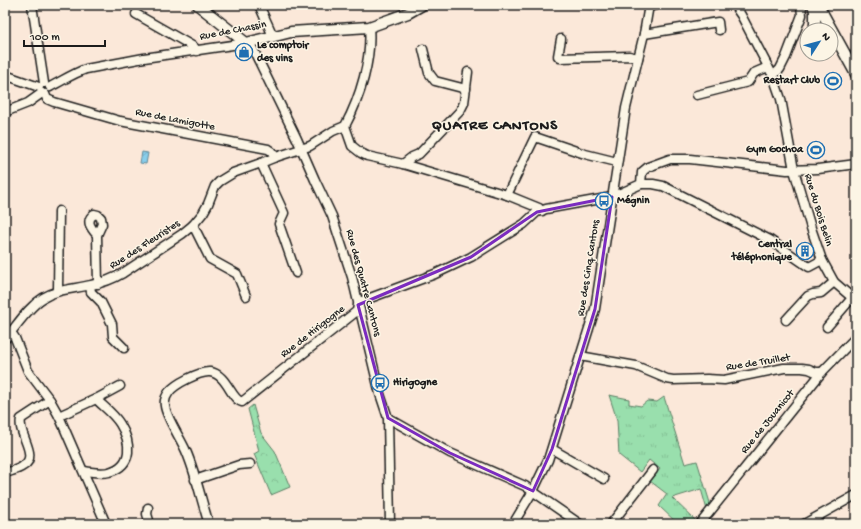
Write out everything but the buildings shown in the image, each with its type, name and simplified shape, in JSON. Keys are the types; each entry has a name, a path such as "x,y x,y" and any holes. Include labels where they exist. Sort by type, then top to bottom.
{"main road":[{"path":"198,5 246,43"},
{"name":"Rue de Chassin","path":"246,43 284,33 308,30 341,30 369,27 408,13 422,5"},
{"path":"813,5 816,11 815,22"},
{"path":"820,7 856,74"}],"street":[{"path":"32,5 44,89"},
{"path":"259,5 273,36"},
{"name":"Rue du Bois Belin","path":"734,5 741,15 773,76 782,106 794,170 822,260 834,282 854,300"},
{"path":"773,76 780,69 786,57 802,15 801,5"},
{"name":"Rue des Cinq Cantons","path":"513,524 533,491 552,449 595,309 626,108 652,6"},
{"path":"136,14 194,47 198,51"},
{"path":"644,34 718,22 719,30"},
{"path":"276,157 310,146 333,131 345,126 353,110 365,71 369,48 369,27"},
{"path":"561,39 558,56 560,58 629,56 638,58"},
{"name":"Rue de Chassin","path":"5,112 28,103 44,89 86,69 144,58 246,43"},
{"name":"Rue des Quatre Cantons","path":"246,43 253,49 302,148 332,216 352,277 380,394 388,418 390,524"},
{"path":"423,49 429,73 435,81 466,89"},
{"path":"697,95 748,82 754,73 768,68"},
{"path":"403,164 419,154 460,111 464,102 468,72"},
{"name":"Rue de Lamigotte","path":"5,75 44,89 47,99 54,102 120,121 268,149 272,151 276,157"},
{"path":"345,126 352,146 367,156 403,164 507,195 539,208 542,211"},
{"path":"507,195 535,137 585,154 617,162"},
{"name":"Rue des Fleuristes","path":"5,340 22,317 35,304 50,294 58,291 98,284 123,273 193,226 203,213 215,186 220,180 233,173 261,164 276,157"},
{"path":"822,260 809,267 770,240 663,186 640,184 642,172 648,167 670,159 690,159 794,170 818,169 856,164"},
{"path":"261,164 284,213 279,224 296,273"},
{"name":"Rue de Hirigogne","path":"209,524 186,452 166,411 165,401 169,392 173,388 199,374 210,372 216,374 222,379 237,400 242,402 357,311 358,305 362,302 435,274 471,257 518,228 537,212 612,197 640,184"},
{"path":"58,291 59,211"},
{"path":"193,226 210,259 237,274 246,296"},
{"path":"97,235 98,284"},
{"path":"786,320 808,296 821,293 834,282"},
{"path":"90,286 91,292 101,302 112,324 113,337 124,348"},
{"path":"827,327 854,300"},
{"path":"12,332 28,371 50,400 59,416 106,524"},
{"name":"Rue de Jouanicot","path":"700,524 822,372 856,337"},
{"name":"Rue de Truillet","path":"580,356 636,366 673,380 724,380 784,368 809,368 816,372 822,372"},
{"path":"59,416 120,386"},
{"path":"84,471 99,473 108,472 116,469 128,456 129,445 126,434 119,422 96,399"},
{"path":"5,473 22,467 30,458 20,427 21,419 50,400"},
{"path":"388,418 450,453 533,491 580,524"},
{"path":"552,449 604,479"},
{"path":"195,480 239,465 250,464"},
{"path":"611,524 653,470"},
{"path":"804,524 856,495"},
{"path":"148,508 147,514 150,524"}],"highlighted area":[{"path":"612,197 595,309 552,449 533,491 450,453 388,418 358,305 471,257 537,212"}],"green space":[{"path":"609,395 629,399 629,404 641,406 647,401 657,402 664,397 685,464 697,461 711,506 707,510 701,489 672,498 697,522 695,524 678,524 659,506 667,494 650,481 660,469 649,460 640,472 619,455 617,420"},
{"path":"253,405 261,433 275,451 290,487 271,495 254,454 259,451 248,409"}],"water":[{"path":"142,152 148,153 146,164 140,163"}],"place":[{"name":"Le comptoir des vins","path":"244,52"},
{"name":"Restart Club","path":"833,81"},
{"name":"Gym Gochoa","path":"816,150"},
{"name":"Mégnin","path":"604,201"},
{"name":"Central téléphonique","path":"805,251"},
{"name":"Hirigogne","path":"380,383"}],"district":[{"name":"QUATRE CANTONS","path":"495,126"}]}
